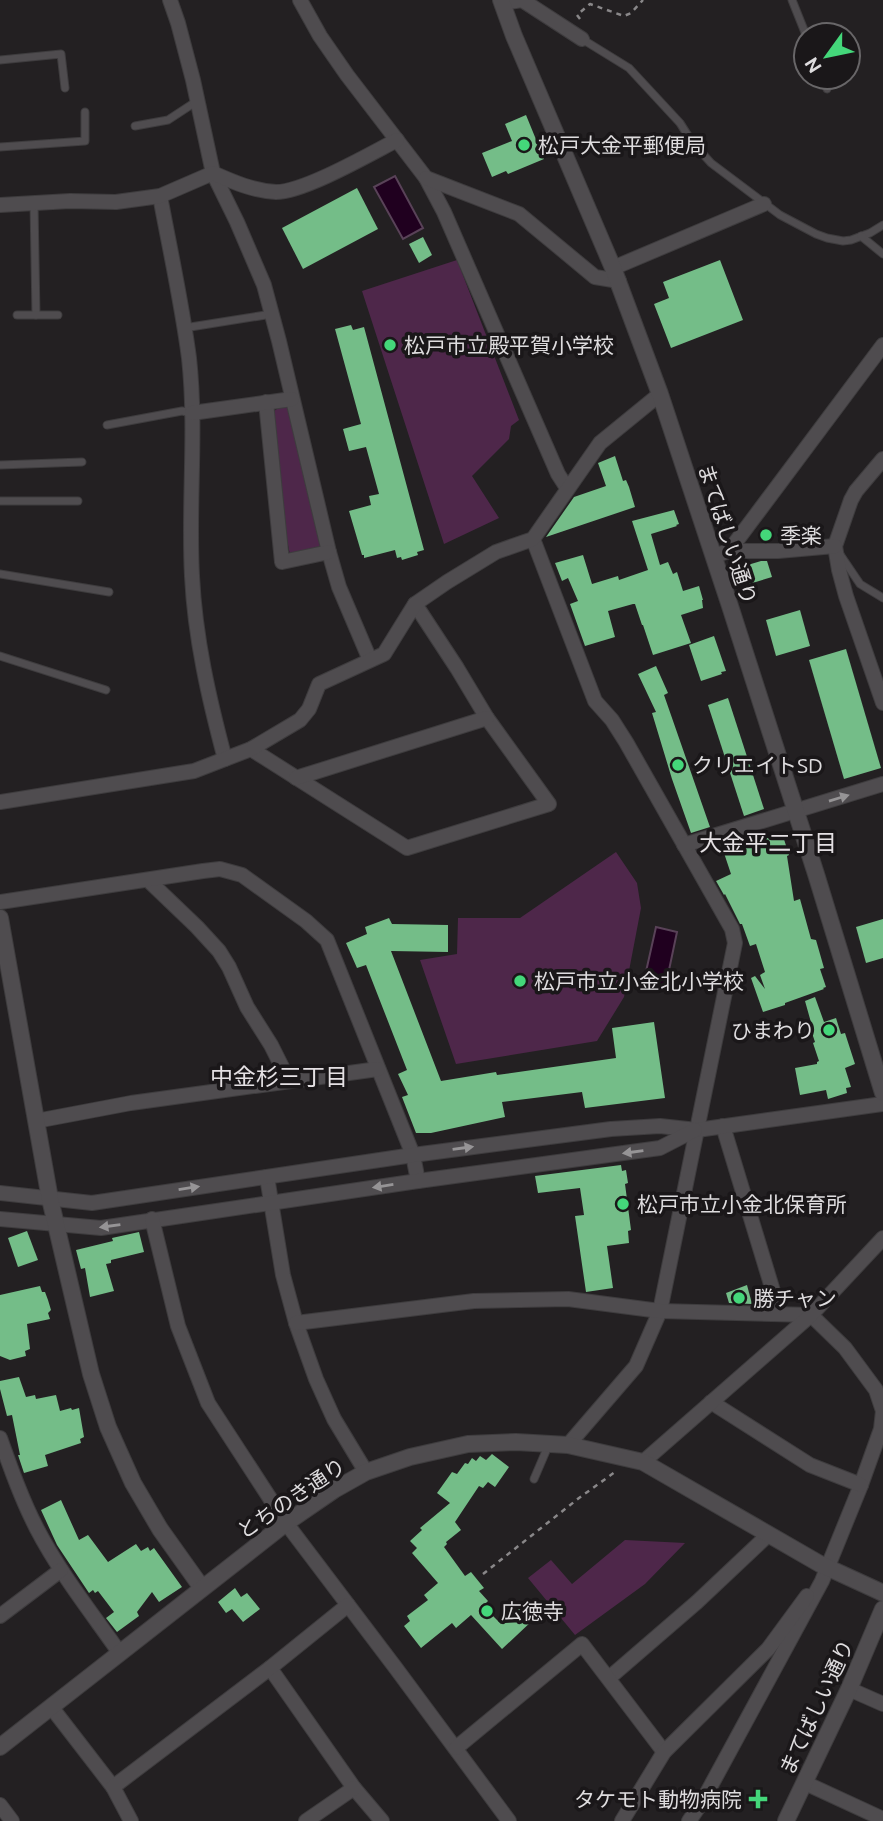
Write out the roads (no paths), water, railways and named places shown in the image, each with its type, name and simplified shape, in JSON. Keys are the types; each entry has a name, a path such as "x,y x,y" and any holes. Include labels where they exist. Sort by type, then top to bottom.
{"street":[{"path":"170,0 198,101 213,173 264,285 329,552 339,587 370,660"},
{"path":"300,0 320,36 347,75 426,178 444,212 558,474 567,488"},
{"path":"501,2 522,0 582,38"},
{"name":"まてばしい通り","path":"501,2 616,274 722,554 795,811 883,1093"},
{"path":"0,205 70,201 116,202 160,196 213,173 259,190 280,192 313,182 397,140"},
{"path":"426,178 519,214 595,277 616,274 764,204"},
{"path":"160,196 189,359 192,413 191,576 210,703 225,759"},
{"path":"722,554 883,345"},
{"path":"0,802 194,771 251,749 300,720 309,709 319,684 384,654 415,604 495,552 533,539 600,443 660,394"},
{"path":"192,413 292,399"},
{"path":"266,402 282,562 329,552"},
{"path":"883,459 851,500 835,546 846,596 883,703"},
{"path":"533,539 595,701 612,720 626,742 732,929 735,943 660,1311 636,1366 568,1445"},
{"path":"722,554 835,546"},
{"path":"251,749 407,848 549,804 487,718 415,604"},
{"path":"296,778 487,718"},
{"path":"684,845 883,784"},
{"path":"0,902 220,869 242,875 306,921 327,940 413,1155 418,1181"},
{"path":"149,881 219,951 289,1081"},
{"path":"0,918 50,1199 91,1374 108,1427 139,1494 202,1588"},
{"path":"36,1121 131,1103 378,1069"},
{"path":"0,1194 92,1203 413,1155 611,1129 660,1126 697,1130 883,1104"},
{"path":"723,1126 780,1314"},
{"path":"0,1219 101,1228 660,1148 697,1130"},
{"path":"267,1177 283,1275 296,1323 316,1380 334,1419 366,1472"},
{"path":"152,1219 178,1326 208,1403 286,1523 509,1821"},
{"path":"643,1462 811,1315 883,1238"},
{"path":"296,1323 474,1301 568,1299 660,1311 811,1315 845,1348 876,1390 883,1411 881,1429 825,1574 689,1821"},
{"path":"711,1402 810,1465 861,1485"},
{"path":"0,1438 36,1528 61,1570 119,1652"},
{"name":"とちのき通り","path":"0,1747 286,1523 334,1490 366,1472 410,1457 468,1444 516,1441 568,1445 643,1462 820,1564 825,1574 883,1593"},
{"path":"0,1485 13,1475"},
{"path":"609,1678 697,1602 768,1535"},
{"path":"0,1616 61,1570"},
{"path":"622,1821 664,1752 768,1649 825,1574"},
{"path":"113,1787 348,1605"},
{"name":"まてばしい通り","path":"786,1821 849,1689 883,1609"},
{"path":"456,1748 582,1644 664,1752"},
{"path":"270,1668 354,1788 382,1821"},
{"path":"849,1689 883,1704"},
{"path":"51,1708 113,1787 131,1821"},
{"path":"805,1783 883,1819"},
{"path":"306,1821 354,1788"},
{"path":"0,1805 12,1821"}],"lane":[{"path":"792,0 800,21"},
{"path":"582,38 629,68 680,123 692,142 712,163 780,215 827,238 843,241 883,225"},
{"path":"0,60 61,54 65,88"},
{"path":"135,126 168,120 198,101"},
{"path":"0,148 85,141 85,112"},
{"path":"34,203 36,315"},
{"path":"860,236 883,254"},
{"path":"184,328 272,314"},
{"path":"17,315 58,315"},
{"path":"107,425 182,411 192,413"},
{"path":"0,465 82,462"},
{"path":"0,501 78,501"},
{"path":"835,546 860,584 883,597"},
{"path":"0,574 109,592"},
{"path":"0,656 106,690"},
{"path":"534,1479 550,1444"}],"place":[{"name":"松戸大金平郵便局","path":"524,145"},
{"name":"松戸市立殿平賀小学校","path":"390,345"},
{"name":"季楽","path":"766,535"},
{"name":"クリエイトSD","path":"678,765"},
{"name":"松戸市立小金北小学校","path":"520,981"},
{"name":"ひまわり","path":"829,1030"},
{"name":"松戸市立小金北保育所","path":"623,1204"},
{"name":"勝チャン","path":"739,1298"},
{"name":"広徳寺","path":"487,1611"},
{"name":"タケモト動物病院","path":"758,1799"}],"district":[{"name":"大金平二丁目","path":"768,842"},
{"name":"中金杉三丁目","path":"279,1076"}]}
